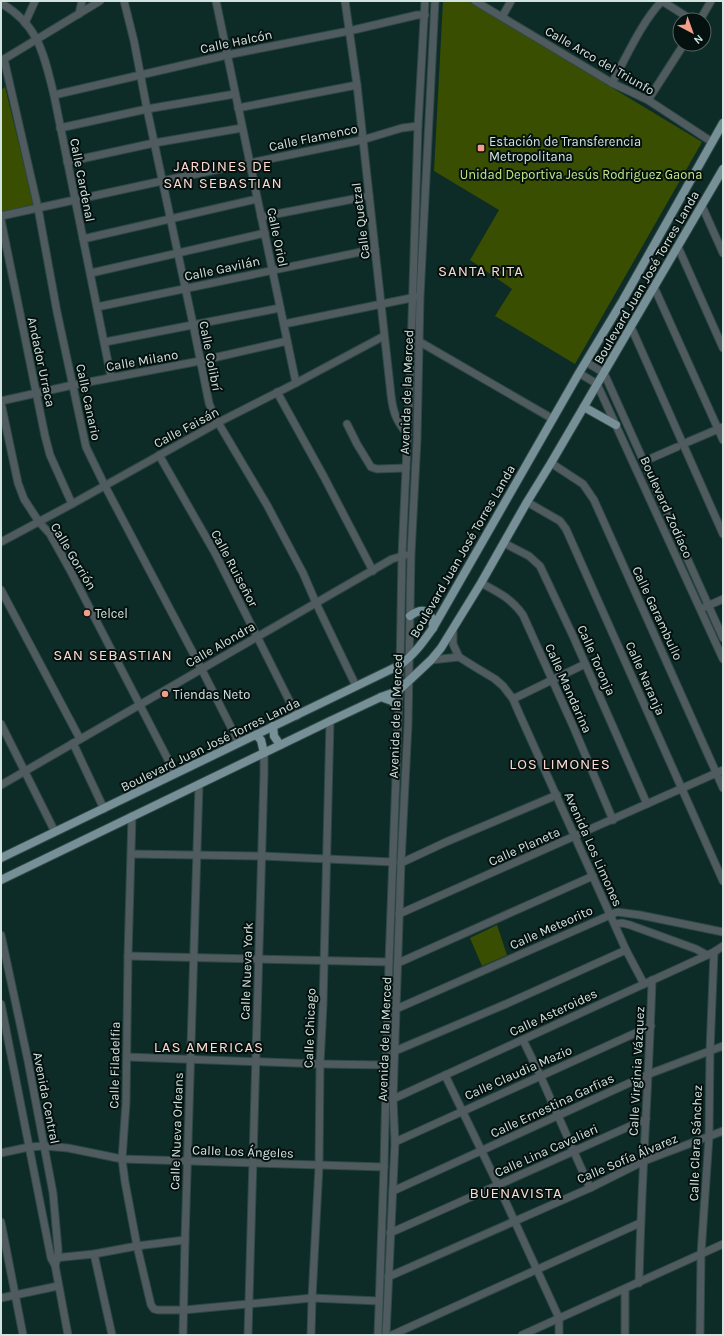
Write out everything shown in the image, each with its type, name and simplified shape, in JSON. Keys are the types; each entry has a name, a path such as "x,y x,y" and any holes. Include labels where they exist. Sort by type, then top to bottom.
{"main road":[{"name":"Boulevard Juan José Torres Landa","path":"1,858 175,773 297,716 400,665 409,659 433,628 579,373 623,300 723,123"},
{"name":"Boulevard Juan José Torres Landa","path":"1,880 330,721 381,697 398,691 431,660 441,648 481,583 723,169"},
{"path":"584,407 616,425"},
{"path":"410,616 420,610 425,610 431,616 433,628"},
{"path":"381,697 392,701 398,708"},
{"path":"273,726 274,736 280,745"},
{"path":"256,735 260,738 264,753"}],"street":[{"path":"25,23 35,1"},
{"path":"79,14 82,1"},
{"path":"2,60 100,1"},
{"name":"Calle Colibrí","path":"124,1 134,41 208,403 267,505 303,573 356,686"},
{"name":"Calle Oriol","path":"216,1 296,383"},
{"name":"Calle Quetzal","path":"345,1 357,85 390,394 394,415 397,422 408,435"},
{"name":"Avenida de la Merced","path":"378,1335 389,962 400,665 402,556 408,435 418,126 425,1"},
{"name":"Avenida de la Merced","path":"386,1335 395,1142 393,1099 401,863 408,725 411,554 420,342 420,297 434,1"},
{"name":"Calle Arco del Triunfo","path":"475,1 612,83 648,100 712,142"},
{"path":"502,17 511,1"},
{"path":"612,83 641,31 652,13 662,1 679,12"},
{"path":"705,12 711,1"},
{"name":"Calle Cardenal","path":"1,3 11,9 38,39 44,57 54,95 112,377"},
{"name":"Calle Halcón","path":"54,95 227,55 417,15 425,15"},
{"path":"648,100 679,52"},
{"name":"Calle Canario","path":"2,60 38,208 48,266 86,447 239,743"},
{"path":"238,108 357,85"},
{"path":"60,128 147,109 235,94"},
{"name":"Calle Flamenco","path":"1,216 250,162 362,140 402,128 418,126"},
{"path":"67,162 154,143 242,128"},
{"path":"261,217 369,196"},
{"path":"83,238 257,199"},
{"path":"702,206 723,253"},
{"name":"Andador Urraca","path":"1,220 50,455 72,504"},
{"path":"91,273 265,233"},
{"path":"678,248 723,348"},
{"name":"Calle Gavilán","path":"97,307 375,249"},
{"path":"654,288 720,428 723,440"},
{"path":"284,324 420,297"},
{"path":"105,342 280,308"},
{"path":"631,327 680,446 723,534"},
{"name":"Calle Faisán","path":"2,538 39,522 219,422 384,336"},
{"name":"Calle Milano","path":"1,402 73,385 200,361 287,341"},
{"path":"420,342 553,419"},
{"path":"586,362 604,373"},
{"path":"579,373 597,384"},
{"name":"Boulevard Zodíaco","path":"604,373 723,638"},
{"name":"Boulevard Zodíaco","path":"597,384 723,659"},
{"path":"278,392 373,571"},
{"name":"Calle Gorrión","path":"1,402 18,482 24,499 39,522 50,534 69,568 175,773"},
{"path":"347,424 371,467 376,469 406,468"},
{"path":"644,461 720,428"},
{"name":"Calle Ruiseñor","path":"159,455 215,553 297,716"},
{"name":"Calle Garambullo","path":"551,463 583,484 594,500 720,771 723,788"},
{"name":"Calle Naranja","path":"527,502 560,521 566,529 723,881"},
{"name":"Calle Toronja","path":"504,543 529,556 540,566 648,804"},
{"name":"Calle Alondra","path":"1,785 201,668 392,559 411,554"},
{"name":"Calle Mandarina","path":"481,583 504,595 517,606 527,624 552,679 613,820"},
{"path":"1,590 80,739"},
{"path":"700,609 723,599"},
{"path":"431,660 459,658 454,644 453,629"},
{"name":"Avenida Los Limones","path":"459,658 495,679 503,686 513,699 576,836 614,924 644,984"},
{"path":"513,699 585,664"},
{"name":"Calle Chicago","path":"311,1335 319,1166 320,1064 330,721"},
{"path":"1,724 54,832"},
{"path":"73,743 104,809"},
{"name":"Calle Nueva York","path":"248,1335 254,1163 255,1061 264,753"},
{"name":"Calle Planeta","path":"399,914 613,820 720,771"},
{"name":"Calle Nueva Orleans","path":"183,1335 184,1240 188,1161 199,784"},
{"path":"401,863 446,842 557,795"},
{"name":"Calle Filadelfia","path":"132,816 126,1103 122,1159 137,1246 149,1302 154,1309 184,1310"},
{"path":"132,854 262,856 393,862"},
{"path":"398,963 593,876"},
{"name":"Calle Meteorito","path":"396,1009 616,912 624,912 723,932"},
{"path":"614,924 630,924 711,954"},
{"name":"Avenida Central","path":"1,936 53,1193 57,1232 55,1260"},
{"name":"Calle Asteroides","path":"393,1099 711,954 723,946"},
{"path":"395,1051 506,1004 626,950"},
{"name":"Calle Clara Sánchez","path":"700,1335 701,1254 709,1137 711,954"},
{"path":"128,956 389,962"},
{"name":"Calle Virginia Vázquez","path":"639,1283 640,1223 649,1074 652,980"},
{"name":"Avenida Central","path":"1,1004 4,1030 55,1260 58,1286 68,1335"},
{"name":"Calle Claudia Mazio","path":"395,1142 651,1026"},
{"path":"523,1040 590,1188"},
{"name":"Calle Ernestina Garfias","path":"393,1191 649,1074 723,1046"},
{"path":"126,1057 386,1065"},
{"path":"445,1075 498,1185 559,1318 560,1335"},
{"name":"Calle Lina Cavalieri","path":"390,1233 646,1119"},
{"name":"Calle Sofía Álvarez","path":"388,1277 514,1220 590,1188 644,1161 723,1131"},
{"name":"Calle Los Ángeles","path":"1,1153 29,1147 44,1146 68,1148 122,1159 384,1167"},
{"path":"40,1196 53,1193"},
{"path":"1,1222 23,1335"},
{"path":"392,1335 640,1223"},
{"path":"55,1260 137,1246 184,1240"},
{"path":"522,1335 723,1244"},
{"path":"94,1254 112,1335"},
{"path":"1,1298 58,1286"},
{"path":"625,1289 625,1335"},
{"path":"184,1310 312,1298 379,1301"}],"green space":[{"name":"Unidad Deportiva Jesús Rodriguez Gaona","path":"443,1 468,1 702,142 575,364 495,316 512,289 470,260 499,210 434,171"},
{"path":"5,87 34,206 1,212 1,90"},
{"path":"497,925 507,955 482,966 470,938"}],"place":[{"name":"Estación de Transferencia Metropolitana","path":"481,148"},
{"name":"Telcel","path":"87,613"},
{"name":"Tiendas Neto","path":"165,694"}],"district":[{"name":"JARDINES DE SAN SEBASTIAN","path":"223,174"},
{"name":"SANTA RITA","path":"481,271"},
{"name":"SAN SEBASTIAN","path":"113,655"},
{"name":"LOS LIMONES","path":"560,764"},
{"name":"LAS AMERICAS","path":"209,1047"},
{"name":"BUENAVISTA","path":"516,1193"}]}
